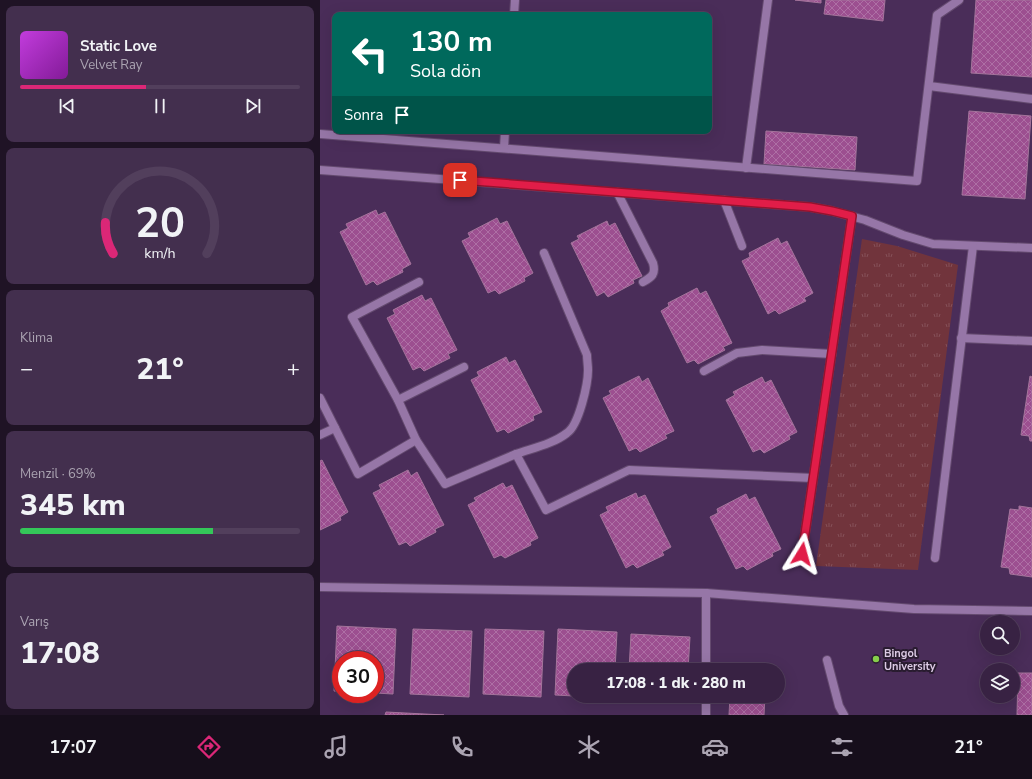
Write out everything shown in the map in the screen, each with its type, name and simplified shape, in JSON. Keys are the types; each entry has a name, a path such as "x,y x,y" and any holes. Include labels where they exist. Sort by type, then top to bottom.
{"street":[{"path":"514,12 515,0"},
{"path":"746,168 768,0"},
{"path":"320,134 917,181 937,15 959,0"},
{"path":"929,86 1032,99"},
{"path":"504,148 505,134"},
{"path":"320,170 810,207 852,216 903,235 933,244 1032,248"},
{"path":"616,192 653,263 655,271 652,276 643,282"},
{"path":"724,200 742,246"},
{"path":"802,554 852,216"},
{"path":"935,558 973,246"},
{"path":"419,282 352,316 398,400 416,440 445,484 516,454 556,440 568,433 574,426 586,387 588,369 587,355 544,253"},
{"path":"961,338 1032,341"},
{"path":"704,371 737,353 762,350 832,354"},
{"path":"398,400 464,367"},
{"path":"320,398 358,474 416,440"},
{"path":"320,435 335,428"},
{"path":"516,454 546,510 629,470 813,478"},
{"path":"320,587 706,593 914,609 1032,611"},
{"path":"706,593 706,663"},
{"path":"828,660 839,706 844,715"},
{"path":"706,703 706,715"}],"green space":[{"path":"862,239 897,246 958,265 918,570 816,566"}],"building":[{"path":"795,0 821,0 821,3"},
{"path":"826,0 885,0 883,21 824,14"},
{"path":"976,0 1032,0 1032,77 971,73"},
{"path":"969,111 1031,116 1025,199 962,195"},
{"path":"766,131 857,137 855,170 764,164"},
{"path":"376,210 378,215 385,212 411,264 402,269 403,272 377,285 373,281 366,285 340,232 348,228 346,224"},
{"path":"497,218 500,224 507,221 533,273 524,278 525,281 499,294 495,290 488,293 462,241 470,237 468,233"},
{"path":"607,221 609,226 615,223 642,276 633,280 634,283 608,297 604,292 597,296 571,243 579,239 577,236"},
{"path":"778,238 781,244 787,241 813,293 804,298 806,301 779,314 775,310 768,314 742,261 750,257 749,253"},
{"path":"697,288 700,294 706,291 732,343 723,347 725,350 698,364 694,360 687,363 661,311 669,306 668,303"},
{"path":"422,295 425,301 431,298 457,350 448,354 450,358 424,371 420,367 413,370 387,318 395,314 393,310"},
{"path":"506,357 509,363 515,360 542,412 533,416 534,420 508,433 504,429 497,432 471,380 479,376 477,372"},
{"path":"639,376 642,382 648,378 674,431 665,435 667,438 640,452 636,448 629,451 603,398 611,394 609,391"},
{"path":"1030,376 1032,377 1032,441 1030,441 1029,436 1021,435"},
{"path":"762,377 765,383 771,380 797,432 789,436 790,439 764,453 760,449 753,452 726,400 735,395 733,392"},
{"path":"322,460 348,512 340,517 341,520 320,530 320,461"},
{"path":"408,470 411,476 417,472 444,525 435,529 436,532 410,546 406,542 399,545 373,493 381,489 379,485"},
{"path":"503,483 506,488 512,485 538,538 530,542 531,545 505,558 501,555 494,558 468,505 476,501 474,498"},
{"path":"636,493 638,498 645,495 671,547 662,552 664,555 637,568 633,564 626,568 600,515 608,511 606,507"},
{"path":"746,494 749,500 755,497 781,549 772,553 773,556 747,570 743,566 736,569 710,517 718,513 717,509"},
{"path":"1019,506 1032,508 1032,577 1010,574 1009,568 1001,567 1010,509 1019,510"},
{"path":"337,626 396,629 393,694 384,694 384,651 336,651"},
{"path":"413,629 472,631 469,697 410,694"},
{"path":"485,629 544,631 541,697 483,694"},
{"path":"558,629 617,632 615,663 567,663 567,696 555,695"},
{"path":"631,634 690,637 688,663 629,663"},
{"path":"1020,673 1032,673 1032,715 1017,715 1017,703 1020,703"},
{"path":"730,703 765,703 764,715 729,715"},
{"path":"386,712 444,715 385,715"}],"place":[{"name":"Bingol University","path":"876,659"}],"route":[{"path":"460,180 810,207 852,216 802,554"}]}
